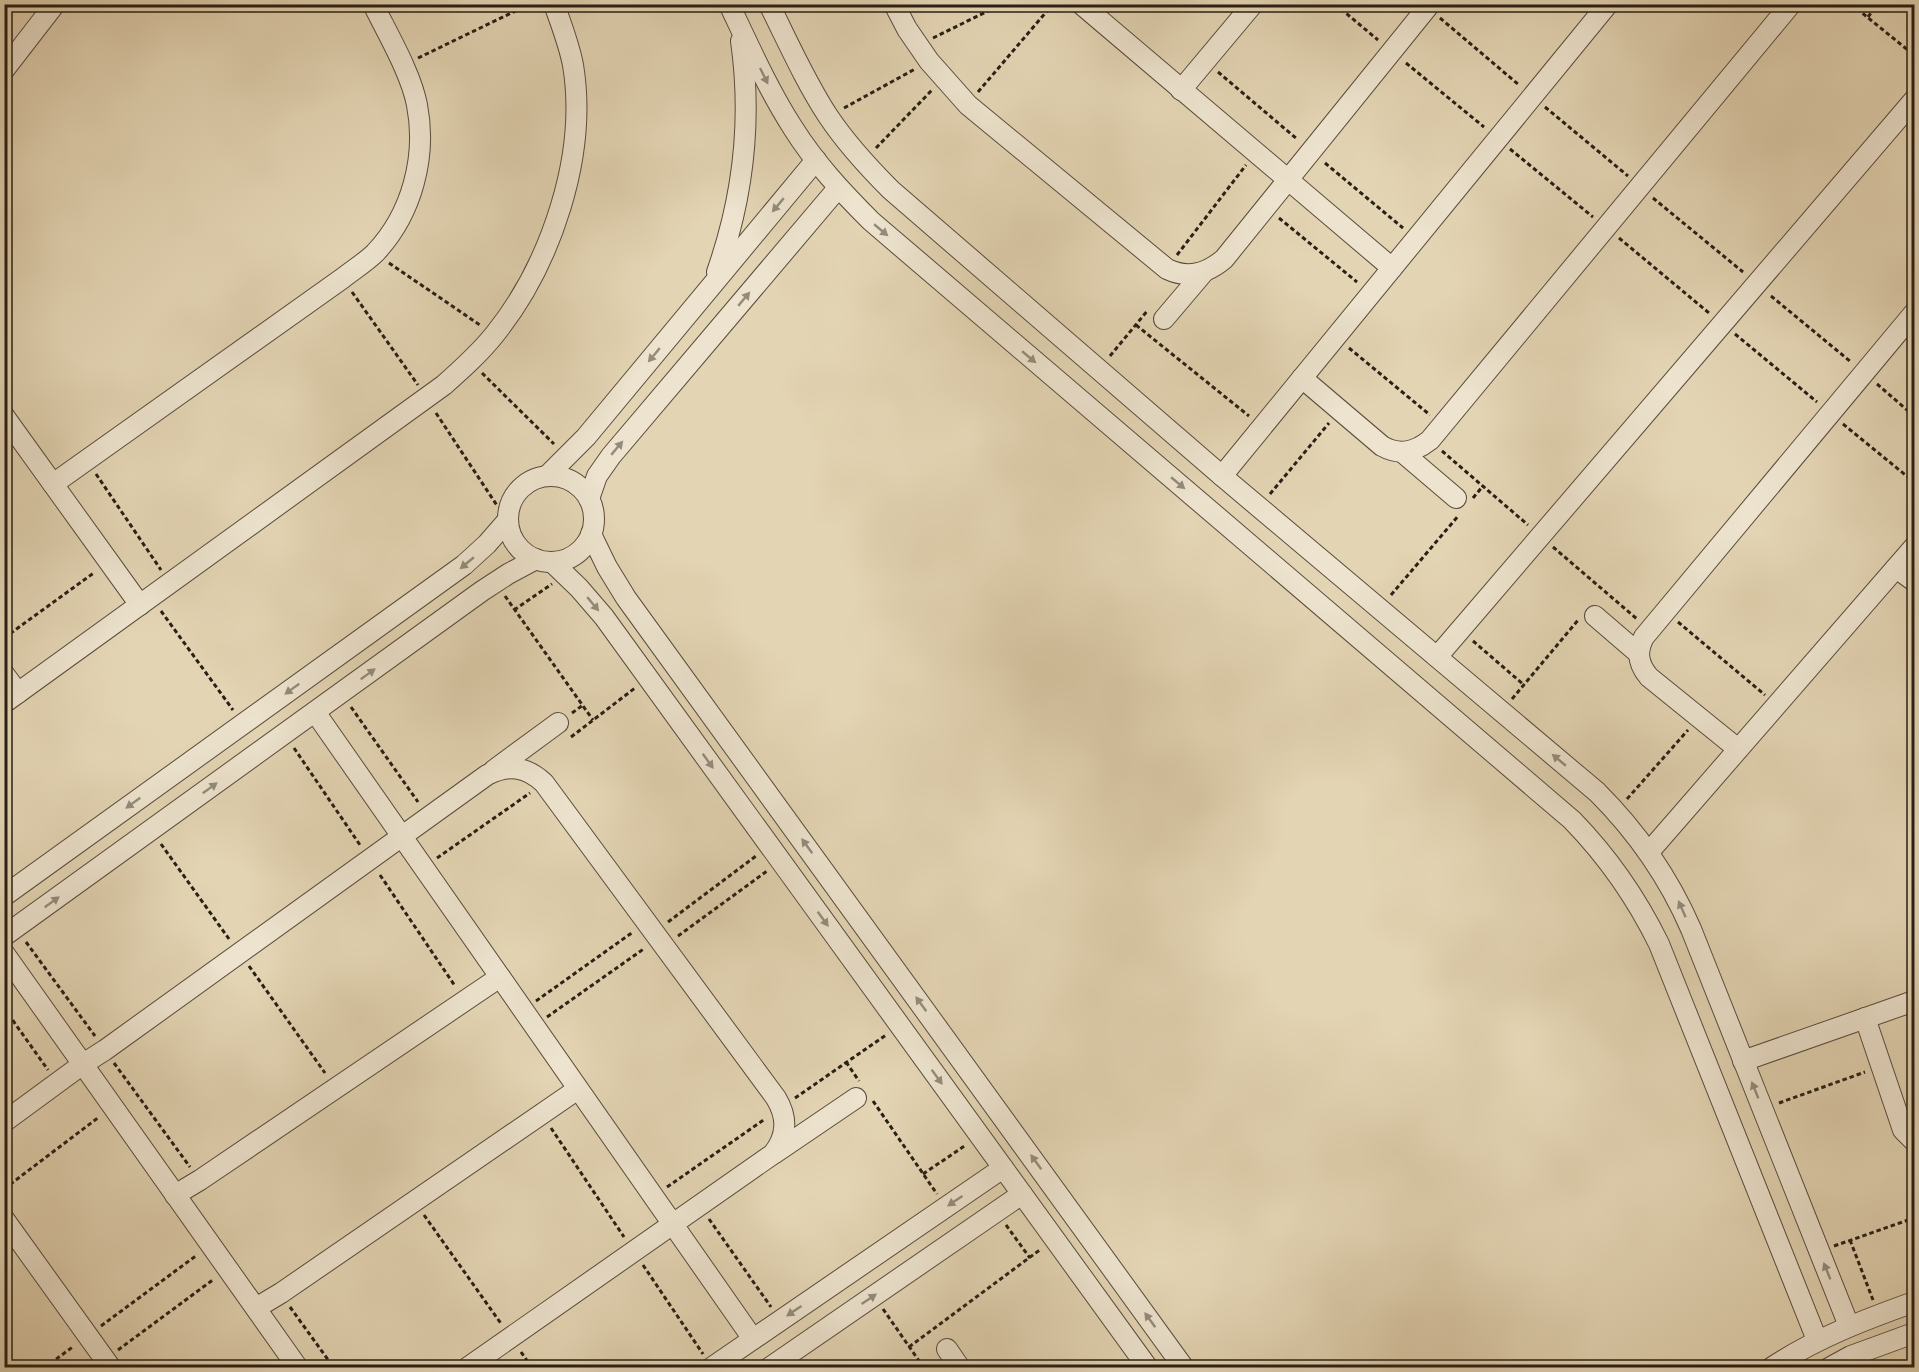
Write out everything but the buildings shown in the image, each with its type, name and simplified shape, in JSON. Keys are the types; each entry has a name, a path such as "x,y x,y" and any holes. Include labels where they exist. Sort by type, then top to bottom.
{"street":[{"path":"4,70 55,4"},
{"path":"53,484 343,278 375,253 399,221 415,183 418,164 421,144 417,103 403,66 373,4"},
{"path":"4,674 11,698 444,386 494,334 525,290 549,242 561,208 569,173 575,102 573,66 564,30 554,4"},
{"path":"729,4 775,98 816,160 838,188 880,229 1572,820 1606,857 1635,899 1659,944 1817,1340"},
{"path":"769,4 828,116 863,161 891,190 1222,476 1598,792 1616,811 1649,852 1679,902 1849,1326"},
{"path":"894,4 924,53 968,105 1167,269 1178,274 1203,273"},
{"path":"1081,4 1392,268"},
{"path":"1181,90 1253,4"},
{"path":"1222,476 1608,4"},
{"path":"1302,378 1382,446 1392,451 1402,452 1422,446 1436,433 1791,4"},
{"path":"1157,313 1203,273 1224,259 1429,6"},
{"path":"713,285 732,222 744,157 746,92 740,27"},
{"path":"1437,657 1914,100"},
{"path":"547,476 586,437 816,160"},
{"path":"589,499 597,476 611,456 838,188"},
{"path":"1738,749 1648,676 1643,670 1638,653 1640,645 1649,630 1914,313"},
{"path":"4,416 108,562 145,602"},
{"path":"1402,452 1462,504"},
{"path":"4,936 495,582 551,565 572,556 587,543 594,516 589,499 582,488 560,476 547,476 529,481 515,494 510,502 507,521 513,540 527,555 551,565 598,609 1148,1368"},
{"path":"4,896 464,566 507,521"},
{"path":"591,534 626,598 1184,1368"},
{"path":"1649,852 1914,547"},
{"path":"1896,568 1914,580"},
{"path":"1591,610 1638,653"},
{"path":"315,712 753,1339"},
{"path":"4,1122 487,775 561,732"},
{"path":"487,775 506,768 517,768 527,771 544,783 782,1108 785,1127 783,1137 773,1154"},
{"path":"4,953 298,1368"},
{"path":"175,1195 500,977"},
{"path":"1743,1061 1914,1001"},
{"path":"1865,1018 1903,1130 1914,1142"},
{"path":"256,1308 578,1089"},
{"path":"467,1368 862,1093"},
{"path":"711,1368 1003,1168"},
{"path":"769,1368 1022,1194"},
{"path":"4,1219 108,1364"},
{"path":"1771,1368 1817,1340 1914,1302"},
{"path":"1829,1368 1860,1353 1914,1333"},
{"path":"947,1349 960,1368"}],"path":[{"path":"403,66 530,4"},
{"path":"828,116 1002,4"},
{"path":"968,105 1053,4"},
{"path":"1335,4 1914,482"},
{"path":"1851,4 1914,55"},
{"path":"1868,18 1878,4"},
{"path":"1429,6 1532,96 1914,416"},
{"path":"1205,61 1416,239"},
{"path":"863,161 944,78"},
{"path":"1167,269 1255,154"},
{"path":"1266,207 1371,293"},
{"path":"375,253 494,334"},
{"path":"1099,370 1136,325 1157,313"},
{"path":"1136,325 1262,427"},
{"path":"1336,336 1436,433 1483,486 1649,630"},
{"path":"470,361 567,457"},
{"path":"1259,507 1340,410"},
{"path":"86,460 170,583"},
{"path":"1380,609 1462,504 1483,486"},
{"path":"4,638 108,562"},
{"path":"514,609 551,565"},
{"path":"495,582 593,720"},
{"path":"1502,712 1591,610 1603,590"},
{"path":"145,602 243,724"},
{"path":"1665,611 1777,705"},
{"path":"1460,630 1524,685"},
{"path":"561,732 593,720 648,678"},
{"path":"341,694 428,817"},
{"path":"1616,811 1700,718"},
{"path":"423,867 544,783"},
{"path":"529,1018 776,853"},
{"path":"529,1018 776,853"},
{"path":"4,1008 58,1083"},
{"path":"846,1062 862,1093 945,1207"},
{"path":"1762,1109 1881,1066"},
{"path":"4,1189 113,1106"},
{"path":"923,1174 980,1136"},
{"path":"415,1201 532,1368"},
{"path":"699,1206 780,1320"},
{"path":"997,1211 1030,1258"},
{"path":"1819,1251 1914,1218"},
{"path":"909,1347 1054,1239"},
{"path":"1850,1240 1879,1315"},
{"path":"44,1368 211,1245"},
{"path":"108,1364 228,1269"},
{"path":"281,1293 334,1368"},
{"path":"873,1296 924,1368"}]}
